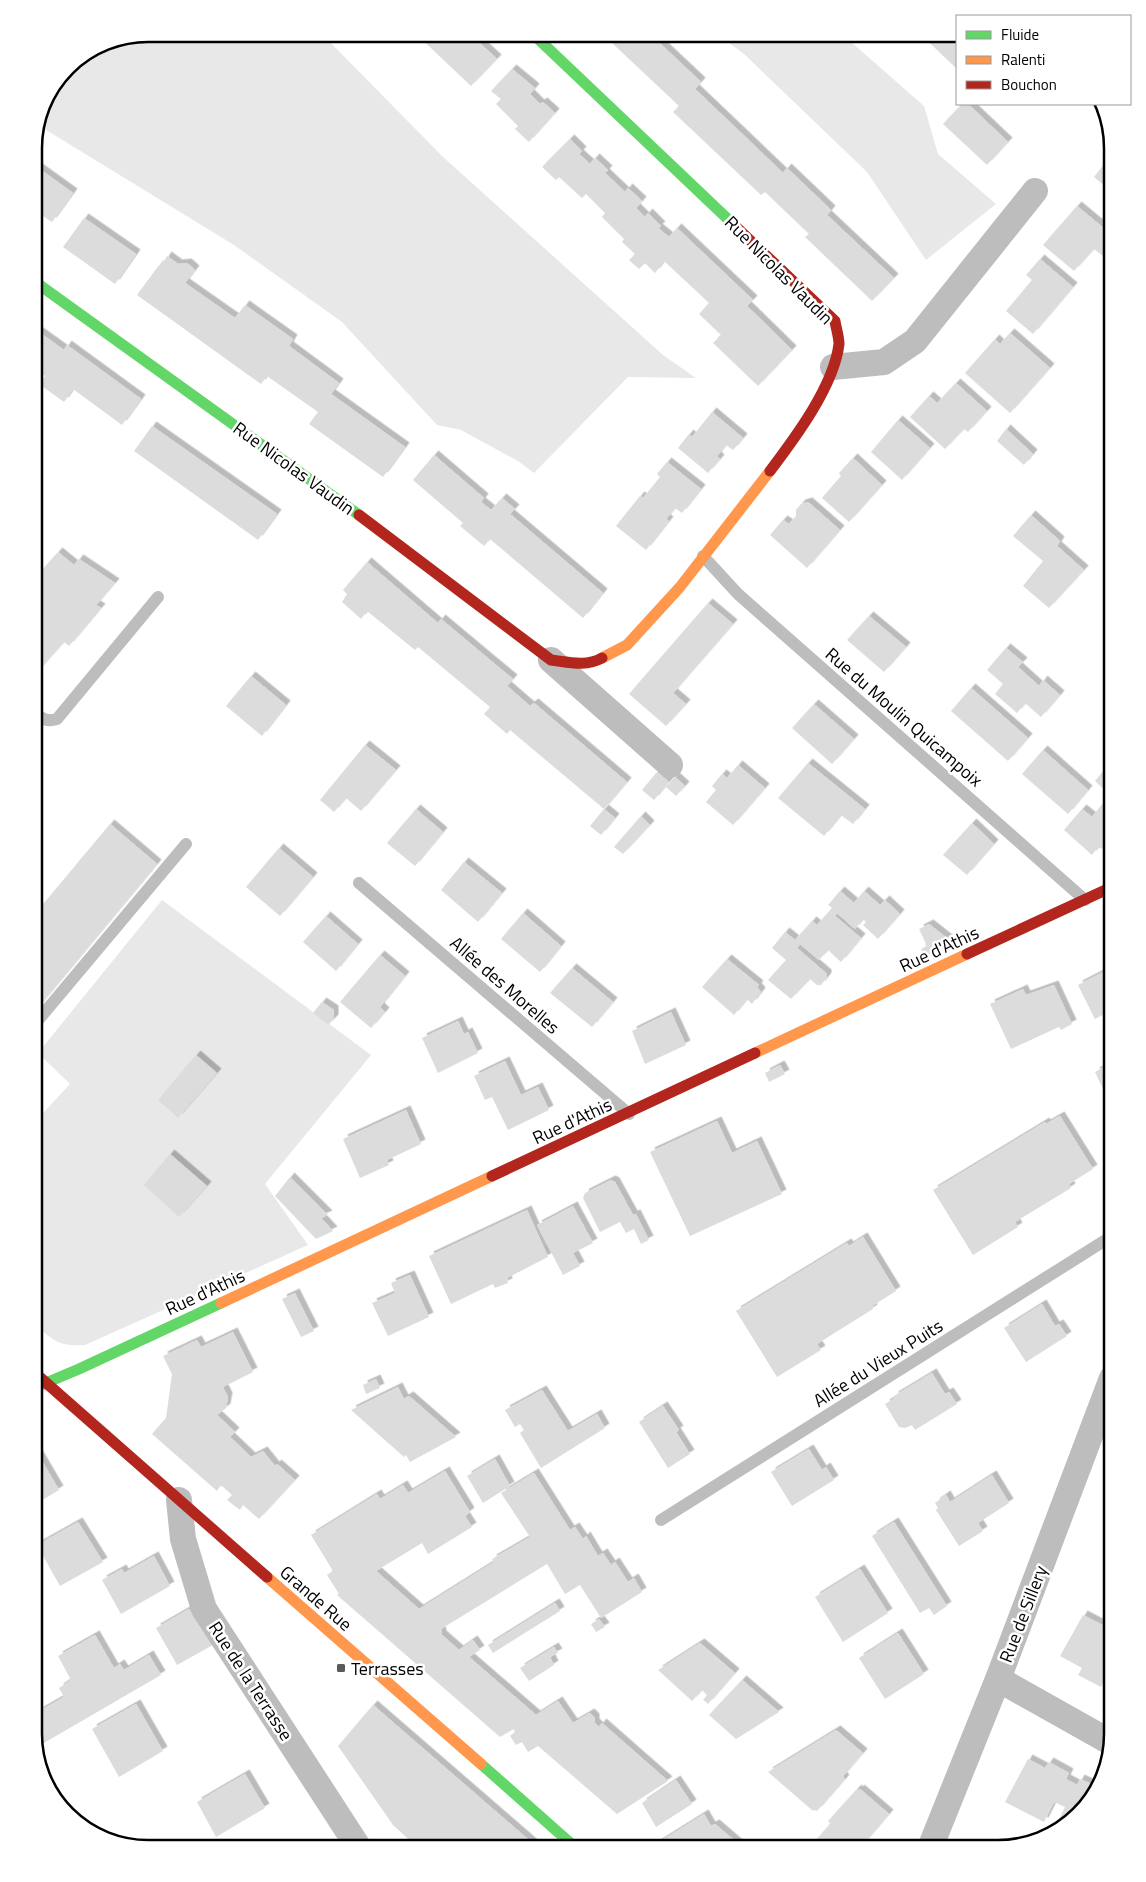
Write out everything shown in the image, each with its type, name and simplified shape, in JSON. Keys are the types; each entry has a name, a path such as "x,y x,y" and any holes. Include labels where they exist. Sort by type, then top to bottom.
{"street":[{"name":"Rue Nicolas Vaudin","path":"546,42 835,321 838,342 824,389 786,450 680,587 627,645 597,661 579,664 550,660"},
{"path":"832,367 884,362 915,340 1035,191"},
{"name":"Rue Nicolas Vaudin","path":"43,287 364,519 550,660 670,765"},
{"name":"Rue d'Athis","path":"42,1385 629,1114 1104,891"},
{"name":"Grande Rue","path":"42,1380 566,1839"},
{"name":"Rue de Sillery","path":"933,1840 998,1679 1104,1399"},
{"name":"Rue de la Terrasse","path":"179,1500 183,1540 204,1609 353,1839"},
{"path":"998,1679 1104,1738"}],"lane":[{"name":"Rue du Moulin Quicampoix","path":"703,556 738,594 1085,900"},
{"path":"43,719 50,721 57,719 158,597"},
{"path":"42,1015 186,844"},
{"name":"Allée des Morelles","path":"359,883 629,1114"},
{"name":"Allée du Vieux Puits","path":"662,1520 1104,1241"}],"shaded area":[{"path":"330,42 443,157 663,355 696,378 628,377 534,473 518,461 461,430 437,425 342,322 234,245 45,129 53,102 64,84 79,69 102,53 135,43"},
{"path":"729,43 852,43 924,106 938,154 996,204 926,260 867,172 744,54"},
{"path":"162,900 371,1055 265,1184 308,1245 85,1345 69,1345 51,1338 42,1331 42,1114 70,1084 42,1057 42,1048"}],"building":[{"path":"425,42 479,42 497,59 471,86"},
{"path":"612,43 659,43 701,82 695,89 783,173 787,168 831,210 827,215 894,278 872,301 805,237 809,234 765,192 761,195 673,112 679,106"},
{"path":"930,43 956,43 956,68"},
{"path":"512,69 535,88 530,94 540,104 543,102 555,113 529,142 515,129 518,126 496,104 501,99 491,91"},
{"path":"961,105 969,105 1008,142 987,165 943,124"},
{"path":"570,139 582,151 579,154 590,164 595,158 608,170 605,173 625,192 628,188 642,201 636,208 645,217 648,213 661,226 658,228 669,237 677,228 753,300 747,306 792,350 758,386 713,343 721,335 699,314 709,303 664,261 655,273 645,263 639,269 629,260 635,254 622,242 624,239 602,217 605,213 586,194 582,198 559,177 556,180 542,167"},
{"path":"1104,164 1104,185 1094,177"},
{"path":"43,171 73,193 52,222 43,216"},
{"path":"1077,206 1104,228 1104,257 1094,249 1074,271 1043,245"},
{"path":"84,218 136,254 115,284 63,247"},
{"path":"167,256 178,264 187,263 195,270 185,283 235,318 245,305 293,339 289,346 339,383 331,394 405,447 383,477 309,424 318,412 267,376 261,384 137,295"},
{"path":"1040,259 1073,287 1033,334 1006,311 1032,280 1026,275"},
{"path":"1010,333 1050,368 1010,413 965,373 995,339 1000,344"},
{"path":"43,335 64,350 67,345 141,399 122,425 73,389 64,402 43,387 43,379 45,376 43,374"},
{"path":"956,383 987,411 968,432 964,429 945,449 910,417 929,396 937,403"},
{"path":"712,412 743,438 733,450 726,445 717,456 720,459 708,473 678,448 689,434 692,437"},
{"path":"898,420 930,448 902,480 871,452"},
{"path":"152,426 277,514 258,540 134,451"},
{"path":"1006,429 1033,454 1024,465 997,441"},
{"path":"434,455 484,498 481,502 491,510 502,498 515,509 510,514 603,593 583,618 490,539 484,546 460,526 463,523 413,480"},
{"path":"853,458 882,485 849,522 822,498 841,476 839,473"},
{"path":"667,462 701,489 682,513 675,508 666,519 669,521 646,550 616,526 640,496 643,498 660,477 657,474"},
{"path":"808,502 840,530 807,568 770,535 783,520 789,524 796,516 796,510 801,504"},
{"path":"1031,515 1060,541 1057,546 1084,570 1049,608 1023,586 1043,561 1013,536"},
{"path":"58,552 74,565 79,559 115,583 96,605 101,608 69,646 64,642 43,666 43,569"},
{"path":"367,562 438,623 441,619 513,679 507,686 530,706 534,703 627,782 604,809 510,730 507,734 484,714 490,707 418,647 415,650 367,611 361,619 342,602 347,594 343,590"},
{"path":"708,603 733,624 673,693 686,704 666,726 629,694"},
{"path":"869,616 906,647 884,672 847,640"},
{"path":"1006,648 1023,662 1018,667 1039,686 1043,680 1060,695 1041,717 1025,703 1017,713 995,694 1003,684 987,670"},
{"path":"251,676 286,705 262,736 226,706"},
{"path":"971,688 1028,738 1008,761 951,711"},
{"path":"814,704 854,739 832,764 792,728"},
{"path":"365,745 396,770 361,811 346,798 334,812 320,800"},
{"path":"1043,750 1088,790 1068,814 1022,774"},
{"path":"808,763 865,809 853,824 841,815 824,836 778,798"},
{"path":"738,765 765,788 733,825 706,802 716,790 712,786 722,774 727,778"},
{"path":"1104,770 1104,789 1095,781"},
{"path":"657,772 669,782 654,800 642,790"},
{"path":"675,777 685,786 676,796 666,787"},
{"path":"1103,803 1104,847 1102,849 1098,847 1092,855 1064,830 1082,809 1092,817"},
{"path":"416,809 443,832 415,866 387,843"},
{"path":"604,809 615,818 601,835 590,826"},
{"path":"641,816 650,825 623,854 614,847"},
{"path":"972,823 994,844 967,875 943,855"},
{"path":"110,824 157,864 42,1002 43,905"},
{"path":"279,848 313,877 280,916 246,887"},
{"path":"464,862 502,893 478,922 441,890"},
{"path":"840,891 854,903 864,891 880,905 885,900 900,914 878,939 863,925 866,922 863,919 855,929 837,913 835,916 861,938 841,962 828,950 819,960 800,944 797,948 827,974 827,977 821,985 817,985 810,979 791,999 768,980 786,960 772,948 785,932 795,940 812,921 817,925 832,908 828,905"},
{"path":"523,913 561,946 540,972 501,939"},
{"path":"326,916 358,944 336,971 303,942"},
{"path":"929,924 953,943 925,957 921,949 927,946 919,929"},
{"path":"380,955 405,976 380,1007 385,1012 371,1028 340,1002"},
{"path":"727,959 759,985 757,987 761,992 752,1004 747,999 734,1015 702,987"},
{"path":"572,968 613,1002 592,1027 550,993"},
{"path":"1104,972 1104,1014 1095,1019 1078,985"},
{"path":"1054,985 1072,1024 1061,1030 1059,1027 1011,1049 990,1004 1023,989 1026,995"},
{"path":"322,1002 334,1010 334,1019 328,1025 313,1013"},
{"path":"671,1012 686,1045 645,1064 632,1031"},
{"path":"458,1021 464,1034 468,1032 478,1053 438,1073 422,1038"},
{"path":"196,1055 217,1073 178,1118 158,1100"},
{"path":"505,1061 521,1095 538,1087 549,1110 508,1130 492,1097 485,1100 474,1076"},
{"path":"780,1065 785,1074 769,1082 765,1073"},
{"path":"1104,1067 1104,1091 1095,1072"},
{"path":"406,1110 421,1144 387,1160 389,1165 360,1178 343,1139"},
{"path":"1060,1116 1093,1169 1069,1184 1071,1188 1015,1222 1018,1227 973,1255 933,1190 1045,1122 1046,1124"},
{"path":"717,1121 732,1153 757,1141 782,1194 690,1236 650,1152"},
{"path":"170,1154 207,1186 179,1217 144,1185"},
{"path":"290,1177 328,1215 321,1218 333,1231 316,1239 275,1196"},
{"path":"611,1180 615,1182 633,1215 636,1214 649,1240 641,1244 634,1229 626,1233 620,1222 600,1232 583,1198 585,1193"},
{"path":"573,1206 593,1243 573,1253 580,1266 563,1275 537,1225"},
{"path":"527,1210 548,1257 507,1278 508,1283 495,1288 493,1284 451,1304 429,1256"},
{"path":"863,1237 896,1291 872,1306 873,1309 817,1344 821,1350 777,1377 736,1311 847,1243 849,1246"},
{"path":"410,1275 429,1317 388,1336 372,1303 395,1293 391,1283"},
{"path":"295,1293 314,1331 301,1337 282,1299"},
{"path":"1042,1304 1055,1326 1059,1324 1067,1336 1026,1362 1004,1328"},
{"path":"233,1332 253,1372 223,1387 228,1397 226,1408 217,1415 235,1432 230,1437 251,1457 263,1451 275,1466 277,1464 295,1480 259,1519 243,1505 240,1510 227,1500 232,1495 221,1485 217,1491 152,1434 166,1418 172,1374 163,1356 197,1340 201,1347"},
{"path":"932,1373 945,1394 949,1392 957,1404 915,1430 912,1425 905,1428 899,1427 885,1404 895,1398 894,1396"},
{"path":"376,1379 380,1388 366,1394 363,1385"},
{"path":"398,1387 404,1399 409,1396 456,1437 410,1462 406,1455 404,1457 351,1410"},
{"path":"542,1390 568,1431 597,1414 605,1428 541,1468 520,1433 524,1430 520,1424 515,1427 505,1410"},
{"path":"663,1406 679,1430 676,1432 690,1454 668,1468 639,1422"},
{"path":"809,1449 822,1470 826,1467 834,1480 792,1506 771,1472"},
{"path":"495,1459 510,1486 483,1503 467,1476"},
{"path":"42,1461 59,1490 42,1500"},
{"path":"445,1471 470,1512 465,1516 472,1527 428,1554 422,1543 376,1571 419,1609 494,1562 492,1559 530,1537 501,1493 534,1473 570,1530 575,1527 583,1539 586,1536 598,1556 603,1553 611,1565 615,1562 628,1582 634,1578 642,1592 601,1618 580,1585 565,1594 547,1564 441,1629 442,1635 459,1650 473,1640 480,1650 469,1657 536,1715 558,1701 573,1723 590,1713 595,1718 595,1723 599,1727 602,1723 668,1781 617,1814 538,1746 528,1752 522,1742 516,1745 510,1736 515,1732 514,1729 500,1737 337,1595 339,1594 327,1575 333,1571 311,1535 377,1494 380,1499 403,1485 408,1493"},
{"path":"992,1475 1009,1503 978,1523 983,1531 959,1546 936,1510 938,1508 935,1503 946,1495 950,1502"},
{"path":"78,1522 103,1562 60,1586 42,1554 42,1542"},
{"path":"894,1522 947,1606 934,1615 929,1608 920,1613 872,1536"},
{"path":"154,1556 170,1586 121,1614 102,1580 122,1569 124,1573"},
{"path":"860,1569 888,1613 843,1642 815,1597"},
{"path":"555,1603 560,1611 493,1653 488,1645"},
{"path":"189,1609 213,1645 177,1665 156,1628"},
{"path":"1083,1615 1104,1626 1104,1681 1101,1687 1078,1675 1082,1668 1060,1656"},
{"path":"599,1619 605,1627 596,1632 591,1624"},
{"path":"898,1633 924,1674 885,1699 859,1658"},
{"path":"95,1635 114,1668 120,1664 124,1670 149,1655 161,1675 43,1744 42,1709 64,1697 59,1688 71,1680 58,1656"},
{"path":"700,1643 735,1673 708,1704 703,1700 707,1695 702,1690 692,1701 658,1670"},
{"path":"554,1647 558,1653 550,1657 554,1665 529,1681 520,1668"},
{"path":"742,1680 779,1712 736,1739 709,1715"},
{"path":"136,1704 163,1751 119,1777 92,1729"},
{"path":"373,1705 528,1839 409,1839 393,1825 338,1746"},
{"path":"836,1730 863,1753 844,1775 845,1779 817,1811 813,1811 768,1772"},
{"path":"1028,1759 1045,1768 1049,1762 1069,1773 1066,1779 1077,1785 1080,1779 1091,1784 1077,1803 1059,1820 1065,1807 1054,1802 1044,1822 1005,1802"},
{"path":"245,1774 265,1808 216,1837 197,1802"},
{"path":"676,1780 692,1804 656,1827 642,1803"},
{"path":"857,1789 859,1791 860,1789 889,1814 867,1840 816,1840 829,1825 828,1821"},
{"path":"704,1814 711,1826 715,1824 733,1840 663,1840"}],"traffic: fast":[{"path":"542,42 733,224"},
{"path":"43,287 359,515"},
{"path":"42,1385 221,1303"},
{"path":"481,1764 566,1839"}],"traffic: slow":[{"path":"602,658 627,645 680,587 770,471"},
{"path":"755,1053 967,954"},
{"path":"221,1303 492,1176"},
{"path":"267,1577 481,1764"}],"traffic: jam":[{"path":"733,224 835,321 839,338 836,360 822,394 802,427 770,471"},
{"path":"359,515 551,660 583,663 602,658"},
{"path":"967,954 1104,891"},
{"path":"492,1176 755,1053"},
{"path":"42,1379 267,1577"}],"place":[{"name":"Terrasses","path":"341,1668"}]}
